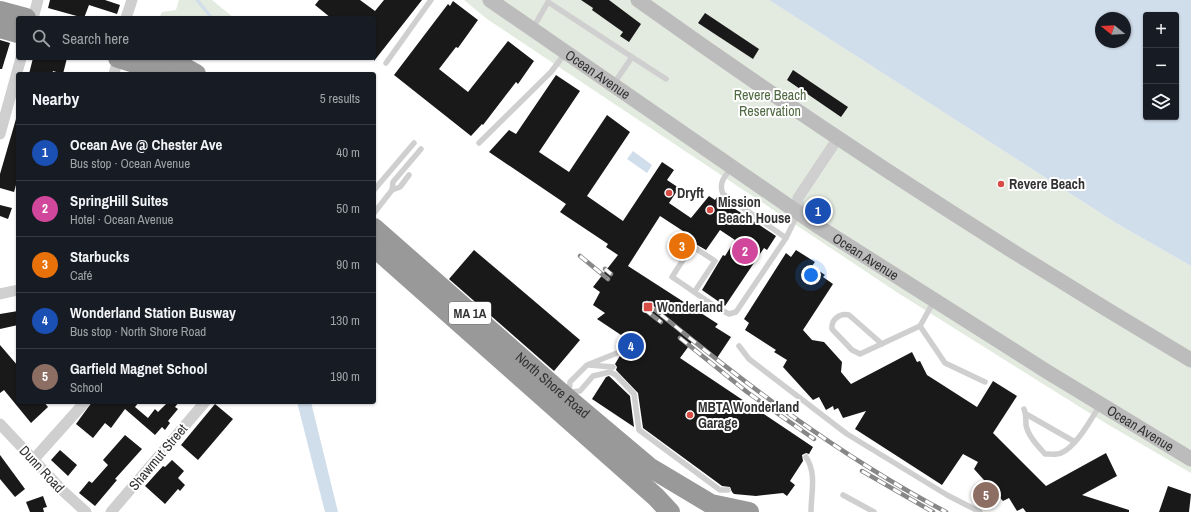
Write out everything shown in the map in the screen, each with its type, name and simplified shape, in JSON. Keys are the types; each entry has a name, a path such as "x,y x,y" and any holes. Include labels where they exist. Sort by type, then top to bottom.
{"highway":[{"path":"3,15 16,17"},
{"path":"3,15 16,31"},
{"path":"140,60 172,63 192,72"},
{"name":"North Shore Road","path":"376,230 564,399 670,512"},
{"name":"North Shore Road","path":"376,249 649,467 711,504 749,512"}],"main road":[{"name":"Ocean Avenue","path":"490,0 798,213 935,301 1191,459"},
{"path":"638,0 838,138 984,233 1191,360"}],"street":[{"path":"34,16 38,0"},
{"path":"127,16 132,0"},
{"path":"17,72 20,60"},
{"path":"114,72 118,60"},
{"path":"0,134 16,76"},
{"path":"798,213 798,198 838,138"},
{"path":"0,294 16,290"},
{"path":"34,459 82,404"},
{"name":"Shawmut Street","path":"111,512 203,404"},
{"name":"Dunn Road","path":"0,424 63,491 86,512"}],"lane":[{"path":"386,63 431,0"},
{"path":"532,29 548,2 666,79"},
{"path":"479,143 551,72 566,52"},
{"path":"613,85 632,57"},
{"path":"376,188 414,143"},
{"path":"392,190 393,182 421,149"},
{"path":"732,167 721,182 723,194 786,238"},
{"path":"376,210 392,190 400,186 409,175"},
{"path":"696,291 715,261 692,246 672,277 696,291 718,309 729,314 736,312 786,238 798,213"},
{"path":"882,344 849,315 844,314 838,316 834,321 832,329 856,353 860,354 882,344 920,326 935,301"},
{"path":"920,326 945,363 985,382"},
{"path":"739,346 749,359 847,434 947,495 980,512"},
{"path":"564,399 570,382 587,365 617,353"},
{"path":"587,365 613,367"},
{"path":"564,399 580,391 593,376 610,372 634,394 639,430 720,490 728,490"},
{"path":"1075,442 1025,411 1026,426 1033,441 1045,454 1061,453 1075,442 1080,437 1100,404"},
{"path":"806,458 811,465 813,481 811,512"},
{"path":"843,495 874,512"}],"green space":[{"path":"179,0 212,0 232,16 160,16 162,12 176,10"},
{"name":"Revere Beach Reservation","path":"464,0 769,0 1116,223 1191,266 1191,473 1107,424 898,293 487,19"}],"water":[{"path":"769,0 1191,0 1191,266 1116,223"},
{"path":"633,151 652,165 647,173 627,159"},
{"path":"298,404 311,404 338,512 325,512"}],"building":[{"path":"50,0 105,0 120,5 117,14 89,5 85,16 77,16 48,8"},
{"path":"319,0 360,0 375,11 384,0 422,0 376,58 376,16 329,16 315,5"},
{"path":"581,0 609,0 641,24 629,42 620,36 623,32 592,10 593,8"},
{"path":"453,1 478,20 458,48 456,47 439,69 468,92 508,41 534,61 518,84 516,82 483,125 482,124 471,136 394,75 448,4 450,6"},
{"path":"705,13 759,49 753,59 698,23"},
{"path":"0,40 10,43 2,69 0,69"},
{"path":"32,60 66,60 64,72 30,72"},
{"path":"793,70 848,107 841,117 787,80"},
{"path":"556,75 580,91 539,152 569,172 607,115 630,132 587,196 623,221 662,162 674,170 667,180 679,188 669,203 691,218 709,196 715,200 717,197 776,236 767,250 764,248 725,306 702,290 723,255 725,256 735,240 720,230 706,250 692,242 688,244 682,254 673,248 683,231 660,216 628,266 718,324 715,327 731,337 717,358 694,339 680,358 813,447 809,454 806,453 802,455 803,461 790,481 795,485 787,496 783,493 756,496 734,494 730,487 722,486 643,428 638,393 616,370 617,367 615,364 621,354 619,349 627,339 597,319 605,313 593,305 600,292 593,287 618,255 606,247 608,244 560,212 566,204 489,152 509,130 516,134"},
{"path":"16,119 16,185 14,192 0,188 0,174"},
{"path":"0,205 12,208 8,219 0,216"},
{"path":"474,250 580,340 554,371 449,279"},
{"path":"796,250 815,262 812,266 825,275 823,277 833,284 803,330 812,340 824,342 842,362 841,372 851,384 912,352 917,362 920,361 927,375 977,407 993,381 1017,396 993,433 1046,486 1106,453 1117,476 1082,495 1129,510 1129,512 1026,512 1023,508 1017,511 1009,498 1003,501 974,469 978,462 963,454 942,485 855,429 866,411 843,418 838,408 834,410 833,406 826,410 819,397 813,400 783,367 787,360 774,352 776,350 745,330 749,323 744,319 786,253 791,257"},
{"path":"16,311 16,325 0,329 0,314"},
{"path":"0,345 16,364 16,404 46,404 48,407 31,423 4,390 0,393"},
{"path":"609,376 630,396 634,427 592,399 606,377"},
{"path":"91,404 137,404 135,407 148,418 155,409 158,412 166,404 177,404 175,407 178,409 168,421 170,423 165,430 162,427 155,435 125,409 111,428 105,423 93,438 76,424"},
{"path":"215,404 233,419 198,460 181,445"},
{"path":"125,435 142,449 115,479 117,480 95,506 79,493 89,481 92,483 108,465 103,460"},
{"path":"60,450 77,465 68,476 51,460"},
{"path":"0,455 25,489 15,497 0,479"},
{"path":"172,460 184,471 178,478 185,485 180,491 178,489 165,504 145,486 163,466 165,467"},
{"path":"1168,486 1191,494 1189,512 1159,512"},
{"path":"43,496 47,507 43,508 44,512 30,512 26,502"}],"waterway":[{"path":"197,0 210,16"}],"railway":[{"path":"580,256 608,279"},
{"path":"605,269 611,274"},
{"path":"647,303 718,361 791,415 867,466 946,512"},
{"path":"644,309 661,322"},
{"path":"680,338 747,392 814,439"},
{"path":"862,471 933,512"}],"place":[{"name":"Revere Beach","path":"1001,184"},
{"name":"Dryft","path":"669,193"},
{"name":"Mission Beach House","path":"710,210"},
{"name":"Ocean Ave @ Chester Ave","path":"818,211"},
{"name":"Starbucks","path":"682,246"},
{"name":"SpringHill Suites","path":"745,251"},
{"name":"Wonderland","path":"648,307"},
{"name":"Wonderland Station Busway","path":"631,346"},
{"name":"MBTA Wonderland Garage","path":"690,415"},
{"name":"Garfield Magnet School","path":"986,495"}]}
